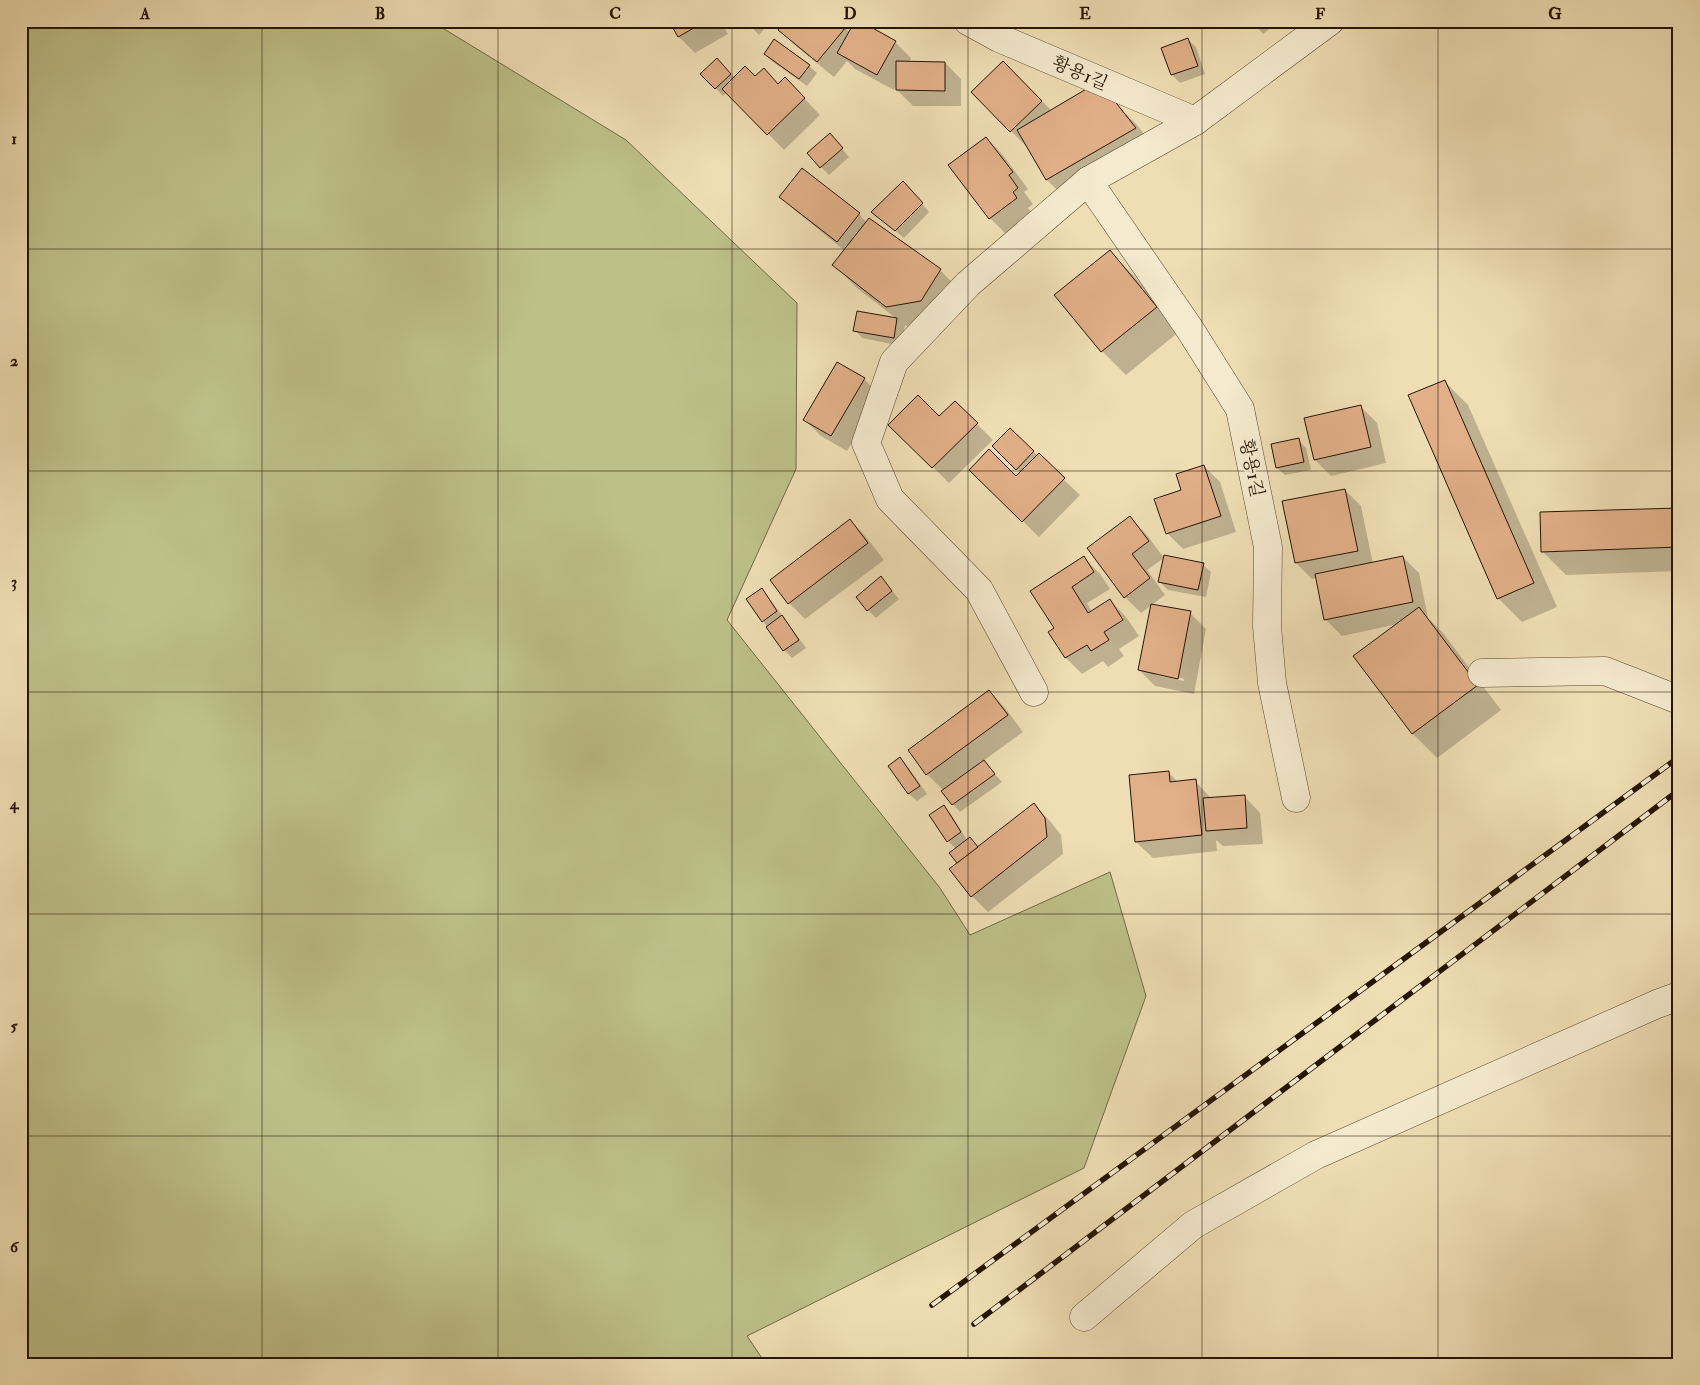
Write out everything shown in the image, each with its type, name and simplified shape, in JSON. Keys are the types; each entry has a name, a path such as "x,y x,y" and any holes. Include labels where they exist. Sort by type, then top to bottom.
{"street":[{"name":"황용1길","path":"968,21 998,38 1195,121"},
{"path":"1034,692 979,590 890,499 866,443 894,362 968,284 1088,181 1195,121 1330,21"},
{"name":"황용1길","path":"1088,181 1189,328 1240,409 1268,547 1267,626 1272,683 1296,798"},
{"path":"1482,673 1605,671 1679,700"},
{"path":"1084,1317 1193,1225 1316,1155 1679,996"}],"green space":[{"path":"21,21 431,21 626,140 797,303 796,469 727,620 940,888 970,935 1110,872 1146,996 1084,1168 747,1336 766,1364 21,1364"}],"building":[{"path":"669,21 706,21 678,37"},
{"path":"744,21 757,21 751,28"},
{"path":"785,21 840,21 846,27 817,62 778,30"},
{"path":"855,21 860,21 896,41 877,75 837,53"},
{"path":"1188,38 1198,66 1171,75 1161,48"},
{"path":"774,39 810,65 799,79 764,54"},
{"path":"717,58 731,74 715,89 700,74"},
{"path":"896,61 945,62 945,91 896,90"},
{"path":"1003,61 1042,101 1010,132 971,92"},
{"path":"745,66 755,76 764,68 778,84 785,77 805,98 767,135 722,89"},
{"path":"1088,88 1113,99 1136,128 1046,180 1017,130"},
{"path":"830,133 843,148 820,168 807,153"},
{"path":"986,137 1013,172 1009,175 1018,188 1013,192 1017,198 989,219 948,165"},
{"path":"802,168 860,213 837,242 779,197"},
{"path":"903,181 923,203 895,231 871,212"},
{"path":"869,218 941,269 921,301 886,307 832,265"},
{"path":"1110,250 1157,307 1101,352 1054,295"},
{"path":"857,311 897,318 894,338 853,331"},
{"path":"837,362 865,378 831,436 803,420"},
{"path":"1445,380 1534,583 1497,599 1408,395"},
{"path":"918,395 939,416 955,401 978,423 932,468 888,425"},
{"path":"1361,405 1371,447 1314,460 1304,418"},
{"path":"1010,428 1034,451 1016,470 992,446"},
{"path":"1299,438 1304,462 1276,468 1271,444"},
{"path":"989,449 1016,476 1039,453 1065,478 1022,522 969,470"},
{"path":"1204,465 1221,516 1166,534 1154,499 1181,490 1176,474"},
{"path":"1345,489 1358,551 1295,563 1282,501"},
{"path":"1679,508 1679,547 1541,552 1540,512"},
{"path":"1130,516 1149,541 1132,554 1150,578 1124,598 1087,548"},
{"path":"850,519 868,543 788,604 770,580"},
{"path":"1164,555 1204,563 1198,590 1158,582"},
{"path":"1084,556 1094,572 1072,587 1088,613 1110,599 1123,620 1104,632 1109,640 1091,651 1087,645 1065,658 1048,632 1054,628 1030,591"},
{"path":"1403,556 1413,602 1324,620 1315,574"},
{"path":"881,576 892,591 867,611 856,597"},
{"path":"762,588 777,611 762,622 746,599"},
{"path":"1151,604 1191,611 1178,679 1138,670"},
{"path":"1419,607 1478,685 1412,734 1353,656"},
{"path":"782,615 799,640 783,651 766,627"},
{"path":"989,690 1008,715 926,775 908,750"},
{"path":"900,757 920,786 908,794 888,766"},
{"path":"984,760 995,774 952,805 941,791"},
{"path":"1169,771 1170,782 1196,779 1202,835 1135,842 1129,775"},
{"path":"1245,795 1247,828 1206,831 1203,798"},
{"path":"1034,803 1045,818 1047,837 971,897 949,869"},
{"path":"944,805 961,832 947,842 929,815"},
{"path":"970,837 978,847 957,863 949,853"}],"railway":[{"path":"932,1305 1679,757"},
{"path":"974,1324 1679,790"}]}
